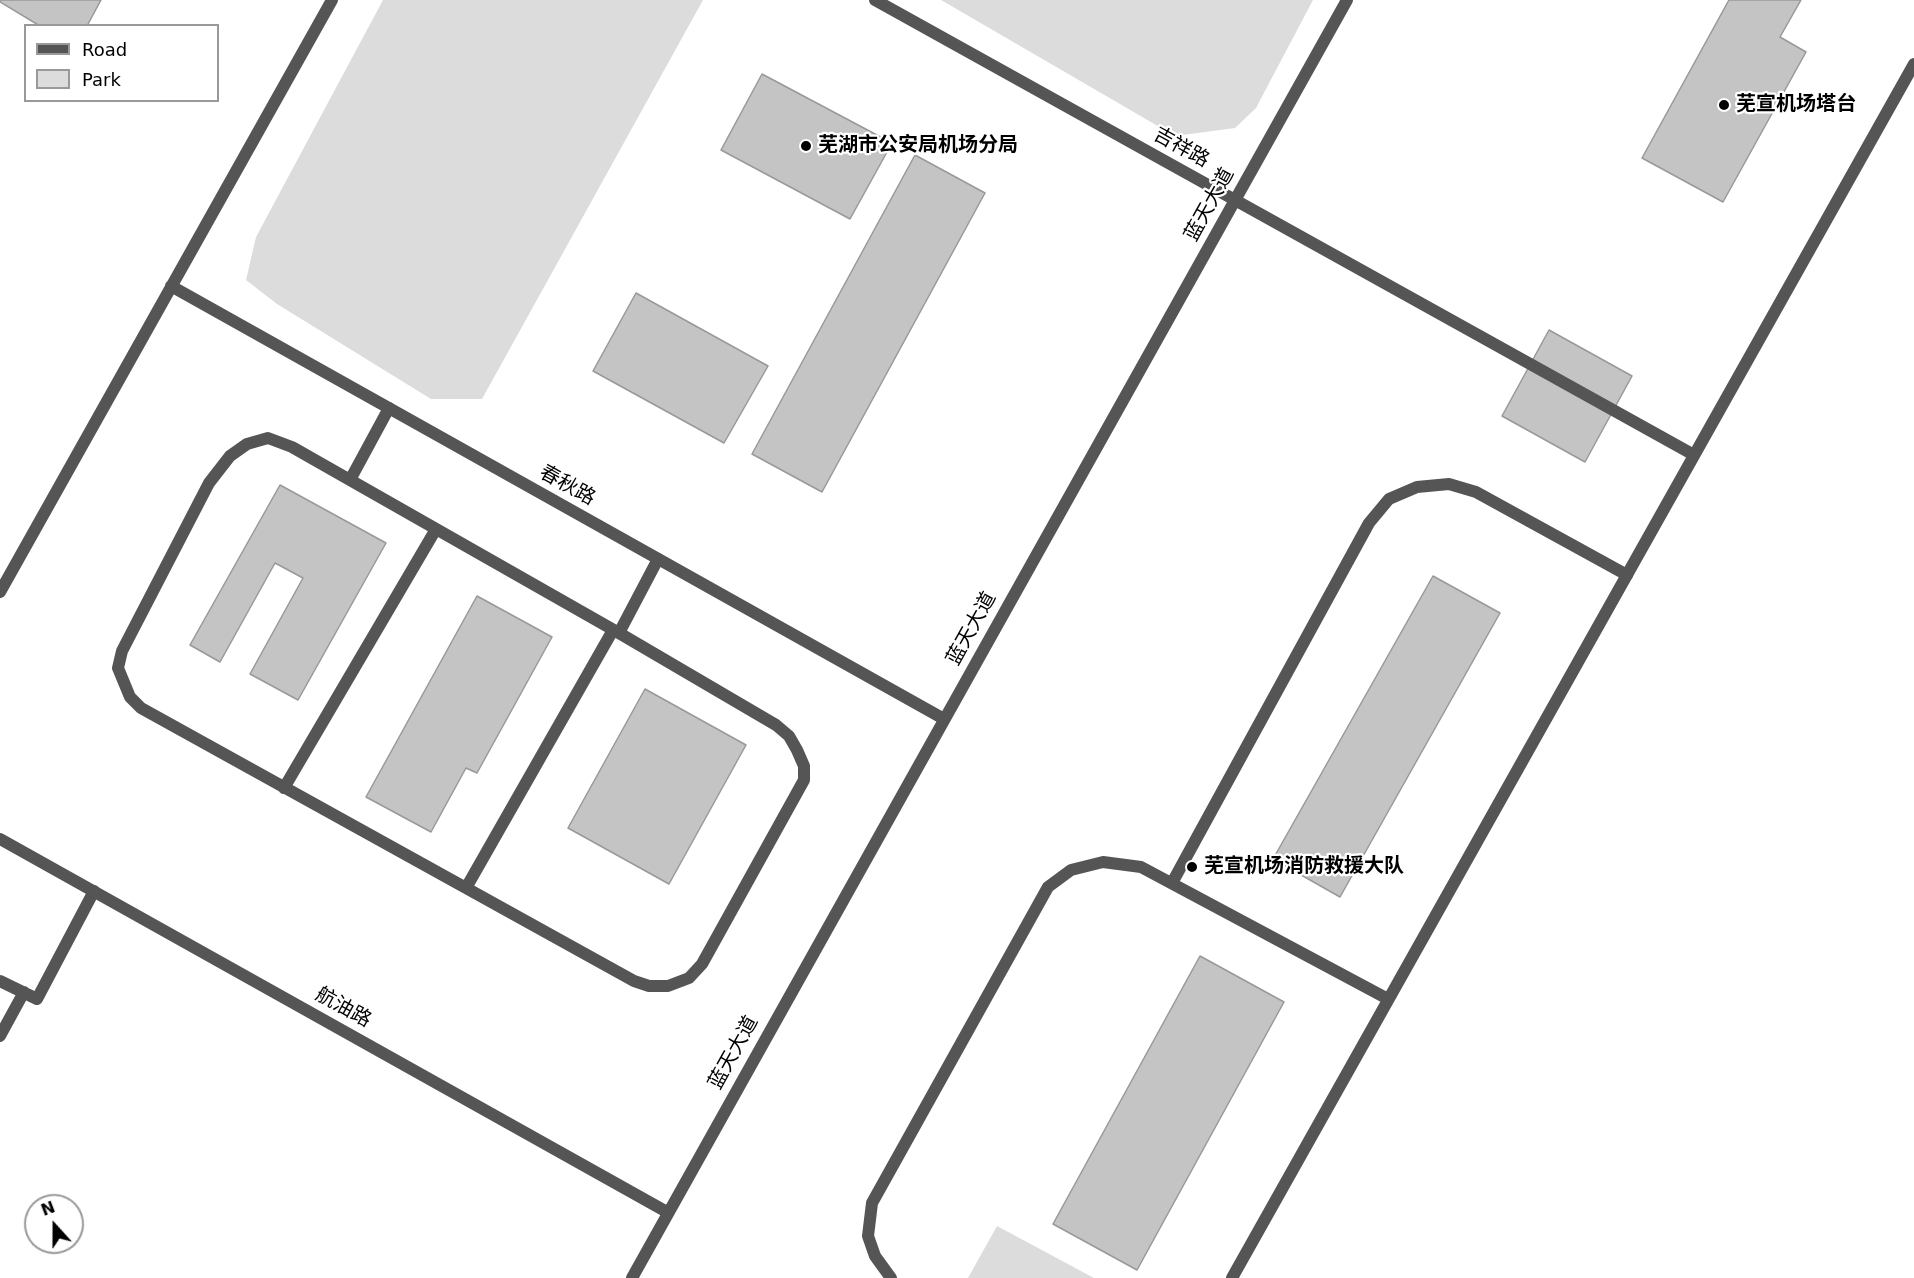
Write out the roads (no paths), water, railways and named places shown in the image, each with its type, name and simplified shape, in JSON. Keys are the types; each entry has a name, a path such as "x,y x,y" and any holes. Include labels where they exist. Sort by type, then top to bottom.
{"street":[{"path":"0,592 332,0"},
{"name":"吉祥路","path":"875,0 1694,455"},
{"name":"蓝天大道","path":"632,1278 1347,0"},
{"path":"1232,1278 1914,64"},
{"name":"春秋路","path":"171,286 944,719"},
{"path":"350,480 389,408"},
{"path":"268,438 292,447 436,530 776,725 789,736 804,766 804,780 702,964 689,978 668,986 649,986 634,981 141,708 130,696 118,668 122,651 210,483 230,456 247,444 268,438"},
{"path":"1172,883 1369,523 1389,499 1417,487 1449,484 1476,492 1627,574"},
{"path":"284,788 436,530"},
{"path":"466,888 658,559"},
{"name":"航油路","path":"0,839 667,1212"},
{"path":"891,1278 876,1256 868,1236 872,1203 1048,887 1071,870 1103,862 1141,867 1388,999"},
{"path":"0,981 37,999 94,891"},
{"path":"0,1036 24,992"}],"place":[{"name":"芜宣机场塔台","path":"1724,105"},
{"name":"芜湖市公安局机场分局","path":"806,146"},
{"name":"芜宣机场消防救援大队","path":"1192,867"}]}
